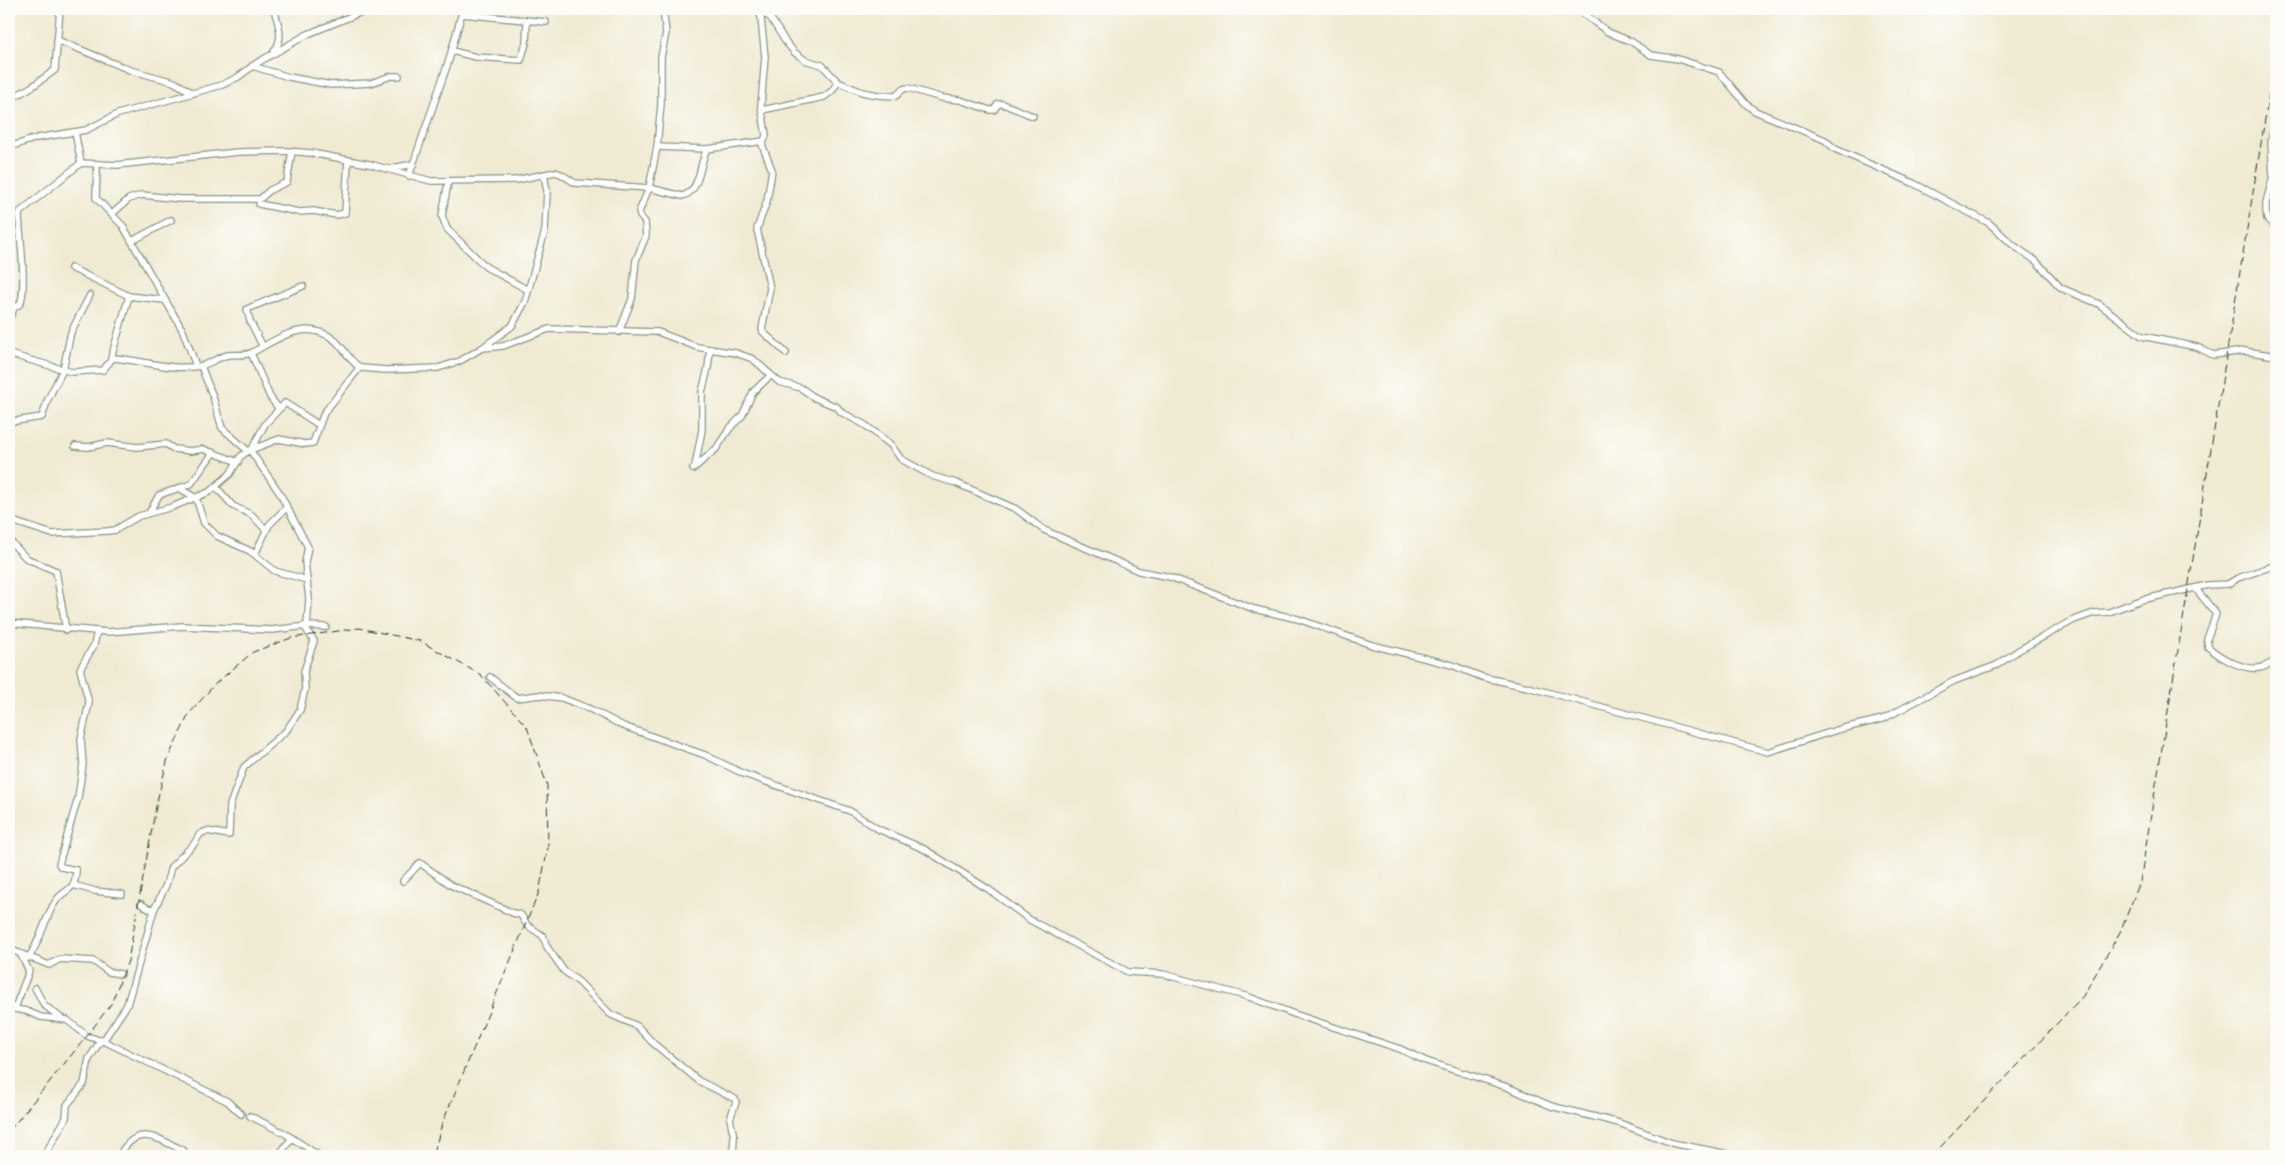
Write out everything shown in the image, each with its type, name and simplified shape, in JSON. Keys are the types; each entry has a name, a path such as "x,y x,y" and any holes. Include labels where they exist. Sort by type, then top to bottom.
{"street":[{"path":"9,100 55,70 60,9"},
{"path":"272,54 279,46 281,35 274,9"},
{"path":"9,147 54,135 86,130 118,114 230,81 272,54 322,27 369,9"},
{"path":"619,332 632,299 636,260 646,236 646,225 639,212 649,188 657,147 661,104 661,57 666,33 663,9"},
{"path":"1577,9 1608,32 1632,42 1651,54 1678,59 1719,72 1746,104 1755,111 1825,140 1835,149 1914,184 1989,223 2006,240 2036,261 2060,287 2099,304 2142,336 2197,347 2214,355 2245,350 2276,356"},
{"path":"657,147 706,149 764,141 766,135 761,95 765,57 760,10"},
{"path":"760,10 770,17 794,52 805,60 822,65 838,82 869,94 896,96 903,89 908,88 942,98 960,100 990,110 994,110 998,104 1003,104 1033,116"},
{"path":"409,176 452,51 463,12 546,22"},
{"path":"452,51 476,57 521,60 526,43 527,21"},
{"path":"57,40 130,70 174,82 193,93"},
{"path":"252,66 289,77 331,85 361,85 391,76 399,76"},
{"path":"762,110 824,97 832,91 838,82"},
{"path":"2276,120 2272,142 2273,176 2266,203 2266,212 2268,219 2276,228"},
{"path":"75,132 81,163"},
{"path":"762,142 772,170 767,201 758,230 770,288 763,332 786,353"},
{"path":"9,320 14,308 20,304 22,295 20,212 81,163 117,165 252,151 292,151 388,169 409,176 448,183 516,180 558,173 570,181 580,184 649,188 678,196 686,195 691,191 699,176 706,149"},
{"path":"112,214 129,199 142,195 180,199 260,199 270,190 288,182 292,151"},
{"path":"259,204 299,212 313,211 338,215 345,214 348,161"},
{"path":"97,164 96,198 123,226 183,331 213,398 222,428 250,450 266,472 283,499 308,547 305,562 309,599 306,626 314,641 304,671 305,689 300,710 286,731 244,767 230,805 229,835 207,831 200,834 194,844 171,867 166,885 155,908 149,909 141,904"},
{"path":"388,169 413,164"},
{"path":"111,358 167,366 199,366 225,356 250,353 262,345 301,332 316,331 340,344 360,368 378,370 431,369 460,361 512,326 520,315 545,231 547,192 544,174"},
{"path":"448,183 442,216 447,230 486,267 528,290"},
{"path":"132,241 172,220"},
{"path":"71,268 129,296 164,300"},
{"path":"262,345 250,321 248,309 303,286"},
{"path":"9,422 42,416 48,399 63,370 71,332 90,295"},
{"path":"9,354 63,370 97,371 108,365 111,358 129,296"},
{"path":"482,348 503,346 544,329 658,332 690,345 746,356 779,382 801,388 815,398 838,408 841,412 864,425 891,445 901,459 932,476 956,483 1016,509 1044,530 1135,569 1170,577 1254,609 1298,619 1372,645 1452,665 1482,677 1528,687 1768,752 1840,729 1883,719 1954,681 1997,665 2074,620 2094,613 2109,612 2141,600 2208,585 2228,584 2276,565"},
{"path":"710,349 708,368 702,392 702,430 694,467 716,449 730,428 742,416 753,392 771,375"},
{"path":"250,353 270,397 279,409"},
{"path":"9,527 12,521 46,533 59,535 112,531 149,513 196,498 216,487 234,469 242,454 250,450 282,438 311,444 317,438 319,424 324,412 360,368"},
{"path":"250,450 265,424 284,404 290,404 319,424"},
{"path":"75,446 88,447 107,443 137,446 163,444 174,449 191,451 203,449 238,462"},
{"path":"149,513 159,495 193,482 213,453"},
{"path":"216,487 233,506 252,514 266,530"},
{"path":"179,488 196,498 204,523 213,533 255,554 275,571 307,580"},
{"path":"255,554 266,530 286,508"},
{"path":"9,540 26,558 56,571 66,630"},
{"path":"2268,567 2276,570"},
{"path":"2196,589 2216,614 2207,639 2208,647 2230,661 2252,668 2260,668 2276,661"},
{"path":"9,624 66,630 117,632 182,626 272,630 306,626 326,627"},
{"path":"28,958 56,901 73,885 76,870 61,867 59,864 77,803 83,764 81,739 89,703 80,669 94,645 97,631"},
{"path":"490,677 517,698 539,695 562,698 592,710 623,726 706,754 744,774 850,811 878,829 924,849 988,889 1030,920 1128,972 1163,974 1249,997 1350,1034 1400,1049 1426,1061 1516,1091 1551,1106 1628,1126 1672,1143 1738,1156"},
{"path":"403,881 420,863 451,885 512,913 521,915 527,925 543,936 547,947 565,972 579,982 608,1012 619,1020 637,1026 653,1043 699,1081 735,1100 730,1119 734,1137 733,1156"},
{"path":"73,885 95,891 122,894"},
{"path":"44,1156 66,1118 67,1106 84,1084 89,1060 127,1005 154,910"},
{"path":"9,949 50,966 60,959 93,961 109,972 121,974"},
{"path":"21,955 29,971 12,1008 40,1018 62,1018"},
{"path":"35,988 44,1005 88,1036 227,1101 241,1114"},
{"path":"250,1116 292,1138 320,1156"},
{"path":"118,1156 134,1138 144,1135 155,1136 183,1150"},
{"path":"278,1156 292,1138"}],"railway":[{"path":"1932,1156 2083,996 2120,932 2140,882 2276,52"},
{"path":"9,1131 111,1004 128,961 157,801 168,758 189,714 215,684 253,652 291,638 359,628 420,641 481,675 527,727 547,785 548,848 539,892 442,1124 433,1156"}]}
